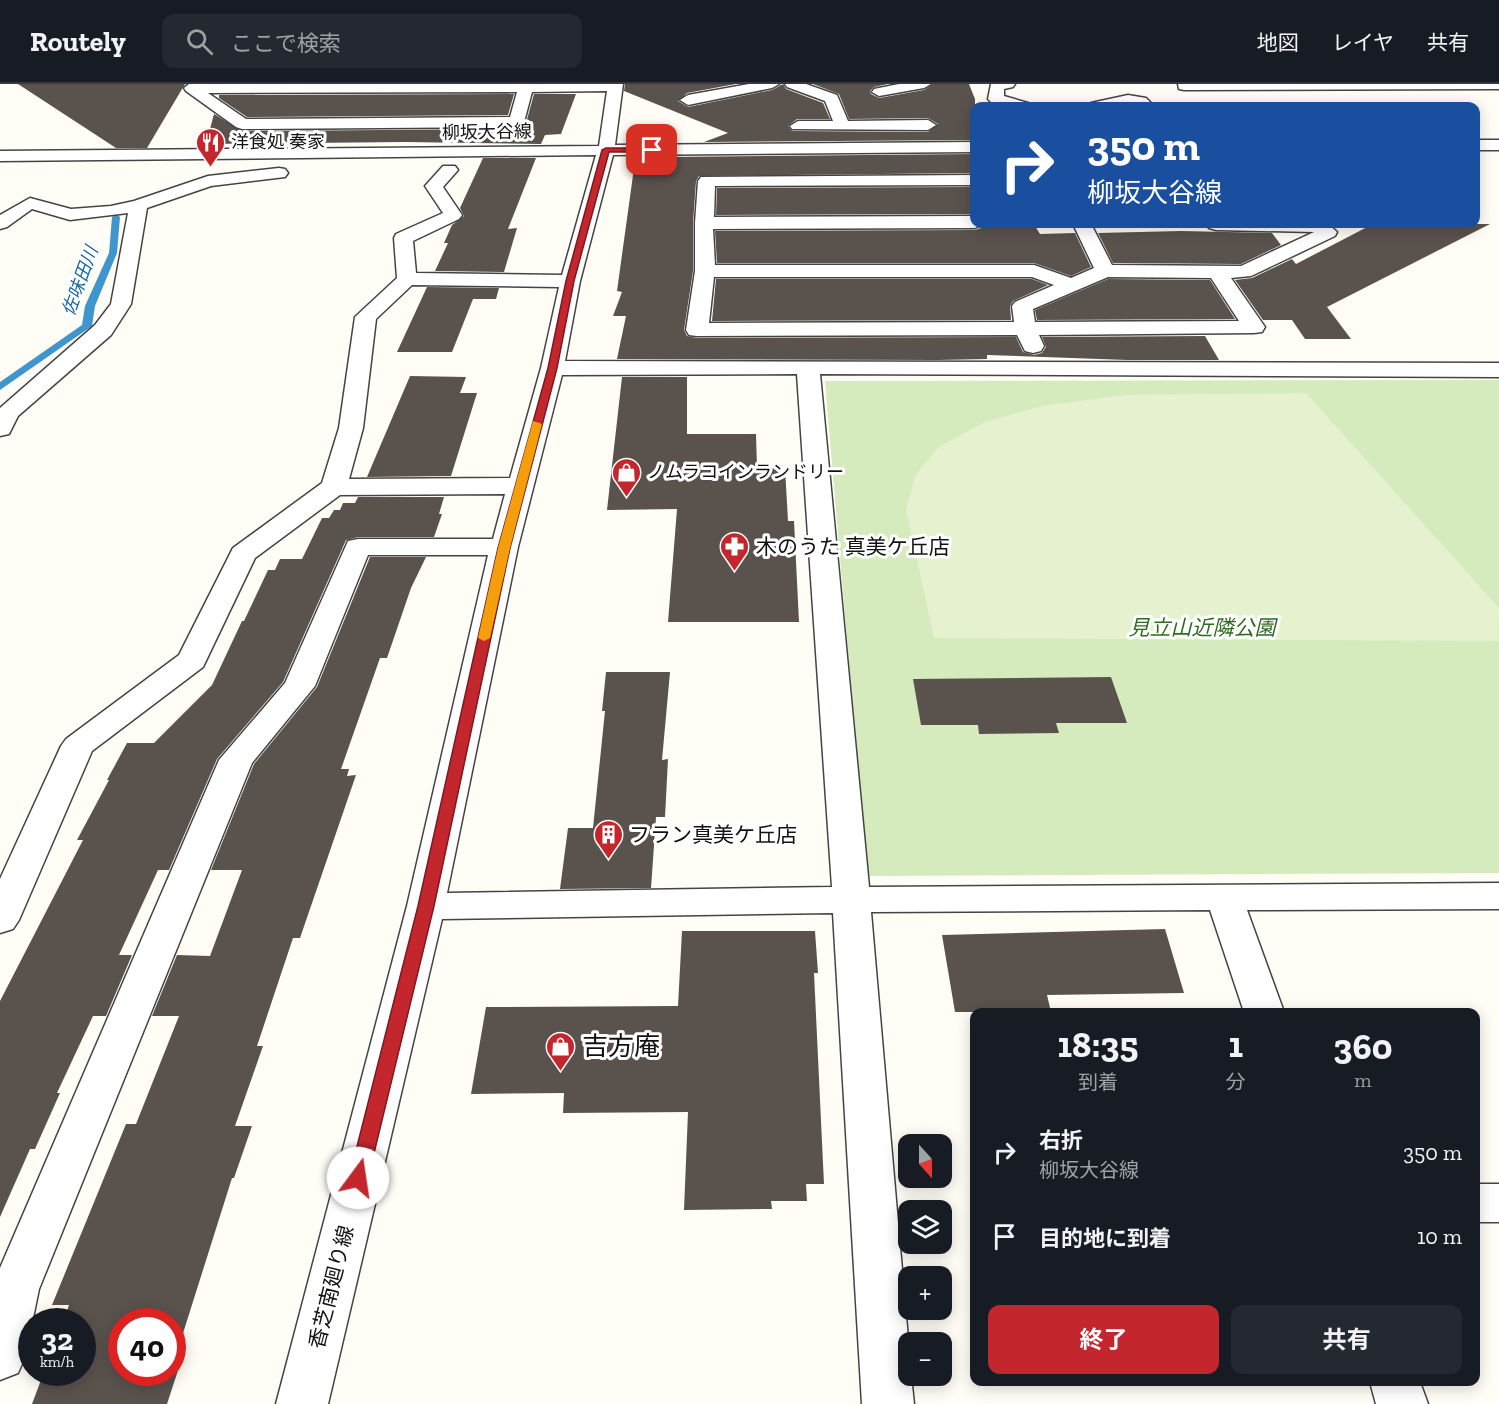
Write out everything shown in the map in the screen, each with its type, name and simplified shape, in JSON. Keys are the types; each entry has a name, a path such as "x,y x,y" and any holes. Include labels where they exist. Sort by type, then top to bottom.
{"street":[{"path":"177,84 196,89 616,86"},
{"path":"688,100 772,84"},
{"path":"792,84 832,98 842,125"},
{"path":"879,92 924,84"},
{"path":"998,85 996,99 1008,102"},
{"path":"1184,86 1499,85"},
{"name":"香芝南廻り線","path":"302,1404 426,906 504,548 552,368 570,281 606,150 616,86"},
{"path":"1308,86 1318,100"},
{"path":"196,89 242,124 254,124 516,122 526,87"},
{"path":"1117,102 1128,100 1142,102"},
{"path":"798,126 942,125"},
{"path":"1480,145 1499,145"},
{"name":"柳坂大谷線","path":"0,156 970,147"},
{"path":"36,171 52,156"},
{"path":"407,279 403,238 453,215 434,186 449,170 426,170"},
{"path":"19,186 30,203 70,215 111,211 139,205 208,181 292,172"},
{"path":"970,180 707,181 704,223 705,271 697,330 1254,327 1217,272"},
{"path":"0,223 30,203"},
{"path":"0,429 8,413 103,330 121,304 139,205"},
{"path":"704,223 970,222"},
{"path":"1084,228 1105,271"},
{"path":"1042,367 1026,328 1022,306 1105,271 1244,272 1328,232 1323,228"},
{"path":"705,271 1034,271 1071,285"},
{"path":"334,487 351,428 366,317 407,279 570,281"},
{"path":"808,367 851,899 888,1404"},
{"path":"552,368 1042,367 1499,370"},
{"path":"0,920 78,746 192,660 243,554 334,487 519,486"},
{"path":"0,1357 15,1289 237,760 299,686 358,547 504,548"},
{"path":"426,906 851,899 1499,896"},
{"path":"1224,897 1263,1008"},
{"path":"1480,1203 1499,1203"},
{"path":"1396,1386 1402,1404"}],"green space":[{"name":"見立山近隣公園","path":"1499,380 1499,873 867,876 825,381"},
{"path":"1306,393 1499,608 1498,641 934,638 906,509 916,474 940,446 985,422 1042,406 1125,395"}],"building":[{"path":"18,84 185,84 147,148 116,148"},
{"path":"625,84 736,84 687,93 678,101 688,107 772,90 783,84 786,89 823,103 830,119 797,119 788,126 792,131 928,132 938,124 928,118 849,119 839,94 813,84 888,84 874,87 870,91 879,98 924,90 933,84 969,84 975,102 970,102 970,140 704,142 728,133 624,91"},
{"path":"514,94 508,115 247,117 219,98 219,95"},
{"path":"534,94 576,94 561,134 545,135 541,144 405,142 206,144 214,114 242,131 516,129 526,123"},
{"path":"970,154 970,173 699,176 696,181 693,223 693,271 684,330 687,336 697,338 1016,337 1023,352 1034,355 1042,353 1046,347 1042,337 1205,336 1219,360 1127,360 987,355 987,359 938,360 617,359 626,316 613,316 622,292 617,291 634,168 664,157"},
{"path":"483,158 536,158 508,229 517,228 504,272 435,271 448,243 444,243 452,225 464,216 460,208"},
{"path":"970,187 970,214 716,215 717,188"},
{"path":"1480,224 1490,224 1327,307 1351,339 1305,339 1292,320 1263,320 1235,280 1252,278 1292,259 1296,264 1365,228 1480,228"},
{"path":"981,228 1036,228 1040,234 1075,233 1091,267 1071,276 1034,263 717,263 715,231 975,230"},
{"path":"1181,231 1272,233 1281,245 1241,264 1113,263 1098,233"},
{"path":"716,279 1032,279 1048,285 1013,301 1010,306 1011,320 712,321"},
{"path":"1108,279 1210,280 1235,319 1037,320 1035,310"},
{"path":"427,287 499,288 496,299 473,299 452,352 397,352"},
{"path":"410,376 466,377 460,393 477,393 451,476 367,477"},
{"path":"622,377 687,377 687,434 756,434 757,468 785,468 788,521 794,521 799,622 668,622 677,509 607,510"},
{"path":"358,497 444,497 439,514 442,514 434,537 358,537 346,540 283,682 217,759 169,870 158,870 119,955 132,955 106,1016 93,1016 57,1093 60,1093 35,1149 30,1149 0,1217 0,1001 83,840 77,840 127,743 154,743 212,685 268,570 275,570 280,559 302,559 322,518 329,518 334,510 340,510 343,503 355,503"},
{"path":"370,557 426,557 411,588 387,658 380,658 341,769 349,769 347,776 356,775 300,938 293,938 257,1046 263,1046 235,1126 252,1126 234,1178 232,1178 186,1324 186,1308 108,1308 108,1386 173,1386 167,1404 32,1404 39,1386 96,1386 96,1308 68,1308 69,1305 52,1305 126,1124 136,1124 179,1016 152,1016 177,955 210,956 242,870 211,870 254,764 317,687"},
{"path":"606,672 670,672 662,760 668,759 665,817 656,817 651,888 560,889 568,828 593,828 605,711 602,711"},
{"path":"1111,677 1127,723 1056,723 1059,733 979,734 978,725 921,725 913,679"},
{"path":"1165,929 1184,993 1047,995 1050,1008 970,1008 970,1012 955,1012 942,935"},
{"path":"682,931 815,931 818,973 814,973 824,1184 806,1184 807,1201 771,1201 772,1209 684,1210 688,1112 563,1113 564,1093 471,1094 486,1007 678,1006"}],"waterway":[{"name":"佐味田川","path":"0,387 87,326 90,306 113,253 116,217"}],"slow traffic":[{"path":"484,638 519,486 537,424"}],"place":[{"name":"洋食処 奏家","path":"210,168"},
{"name":"ノムラコインランドリー","path":"626,498"},
{"name":"木のうた 真美ケ丘店","path":"735,572"},
{"name":"フラン真美ケ丘店","path":"608,860"},
{"name":"吉方庵","path":"561,1072"}],"route":[{"path":"358,1178 426,906 504,548 552,368 570,281 606,150 652,150"}]}
